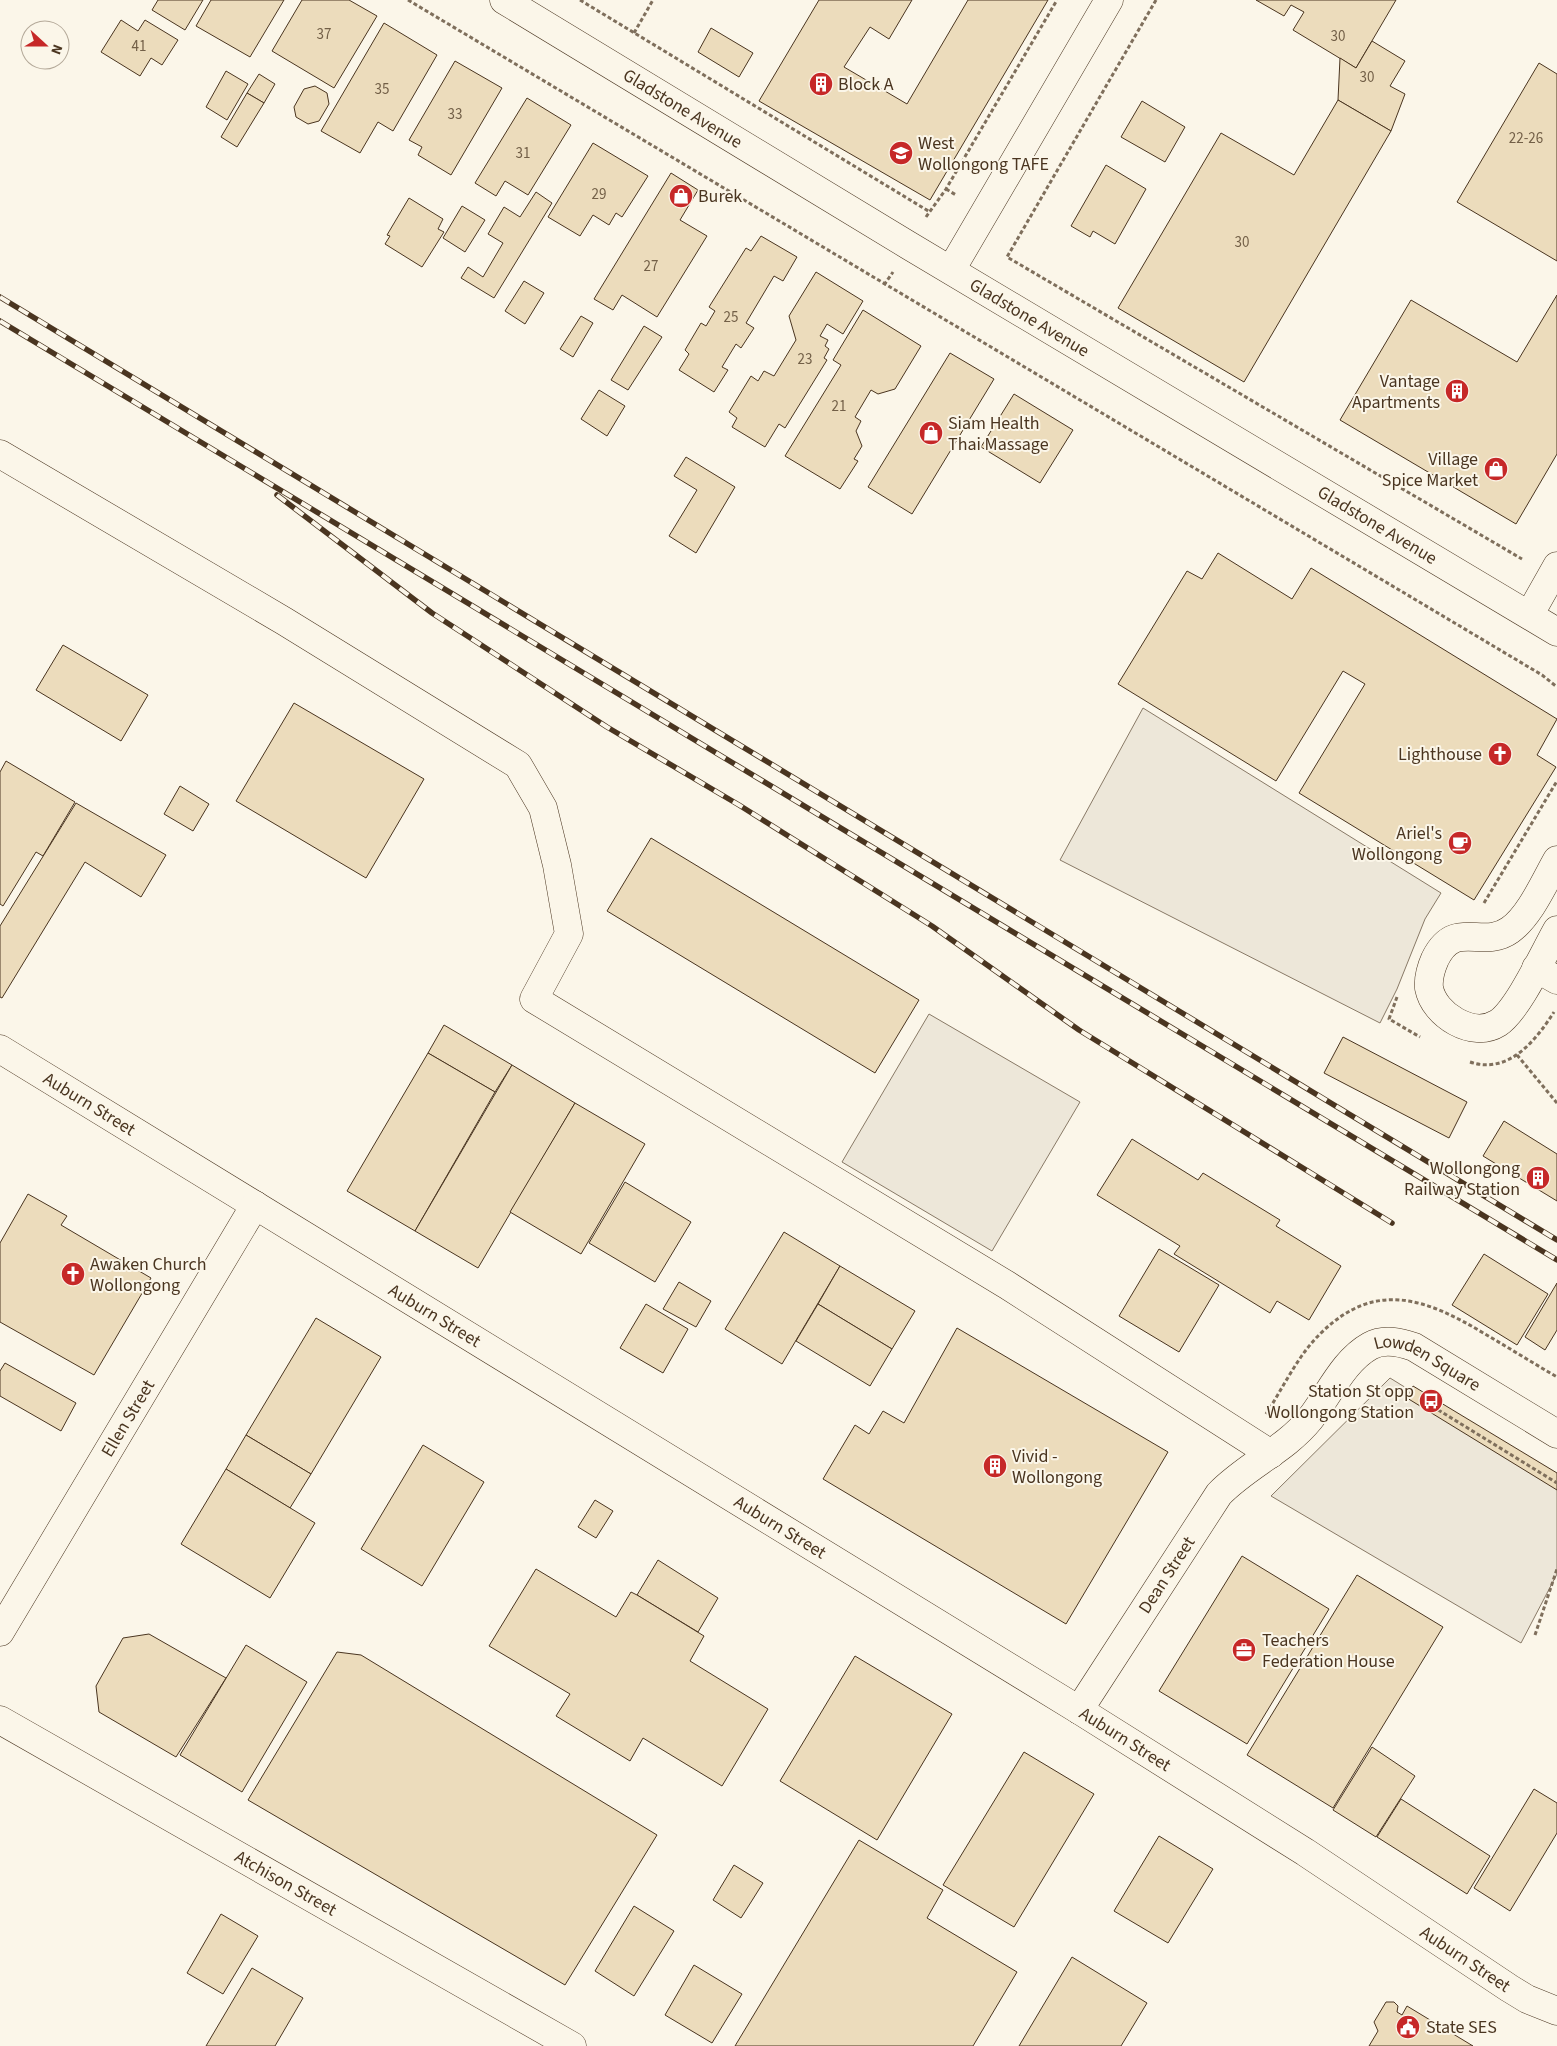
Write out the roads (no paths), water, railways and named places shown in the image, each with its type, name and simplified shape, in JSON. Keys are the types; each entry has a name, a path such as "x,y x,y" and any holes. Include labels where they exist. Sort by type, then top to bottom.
{"street":[{"name":"Gladstone Avenue","path":"504,0 951,270 1530,614 1557,632"},
{"path":"951,270 1108,0"},
{"path":"0,454 284,621 518,765 543,808 557,865 569,934 534,999 1007,1285 1271,1454"},
{"path":"1530,614 1557,566"},
{"path":"1555,938 1546,974 1507,1015 1492,1026 1476,1027 1453,1020 1438,1007 1430,989 1431,970 1444,943 1461,936 1492,937 1509,931 1521,919 1557,860"},
{"name":"Auburn Street","path":"0,1049 1079,1710 1305,1852 1508,1988 1527,1999 1557,2011"},
{"name":"Ellen Street","path":"0,1632 255,1206"},
{"name":"Lowden Square","path":"1271,1454 1297,1433 1310,1419 1348,1366 1363,1351 1372,1345 1393,1341 1424,1352 1557,1434"},
{"name":"Dean Street","path":"1079,1710 1220,1494 1235,1479 1271,1454"},
{"name":"Atchison Street","path":"0,1720 572,2046"}],"railway":[{"path":"0,297 1557,1240"},
{"path":"0,321 1557,1260"},
{"path":"277,495 432,613 607,727 739,805 932,926 1079,1030 1392,1223"}],"place":[{"name":"Block A","path":"821,84"},
{"name":"West Wollongong TAFE","path":"901,153"},
{"name":"Burek","path":"681,196"},
{"name":"Vantage Apartments","path":"1457,391"},
{"name":"Siam Health Thai Massage","path":"931,433"},
{"name":"Village Spice Market","path":"1496,469"},
{"name":"Lighthouse","path":"1500,754"},
{"name":"Ariel's Wollongong","path":"1460,843"},
{"name":"Wollongong Railway Station","path":"1538,1178"},
{"name":"Awaken Church Wollongong","path":"73,1274"},
{"name":"Station St opp Wollongong Station","path":"1431,1401"},
{"name":"Vivid - Wollongong","path":"995,1466"},
{"name":"Teachers Federation House","path":"1244,1650"},
{"name":"State SES","path":"1408,2027"}]}
